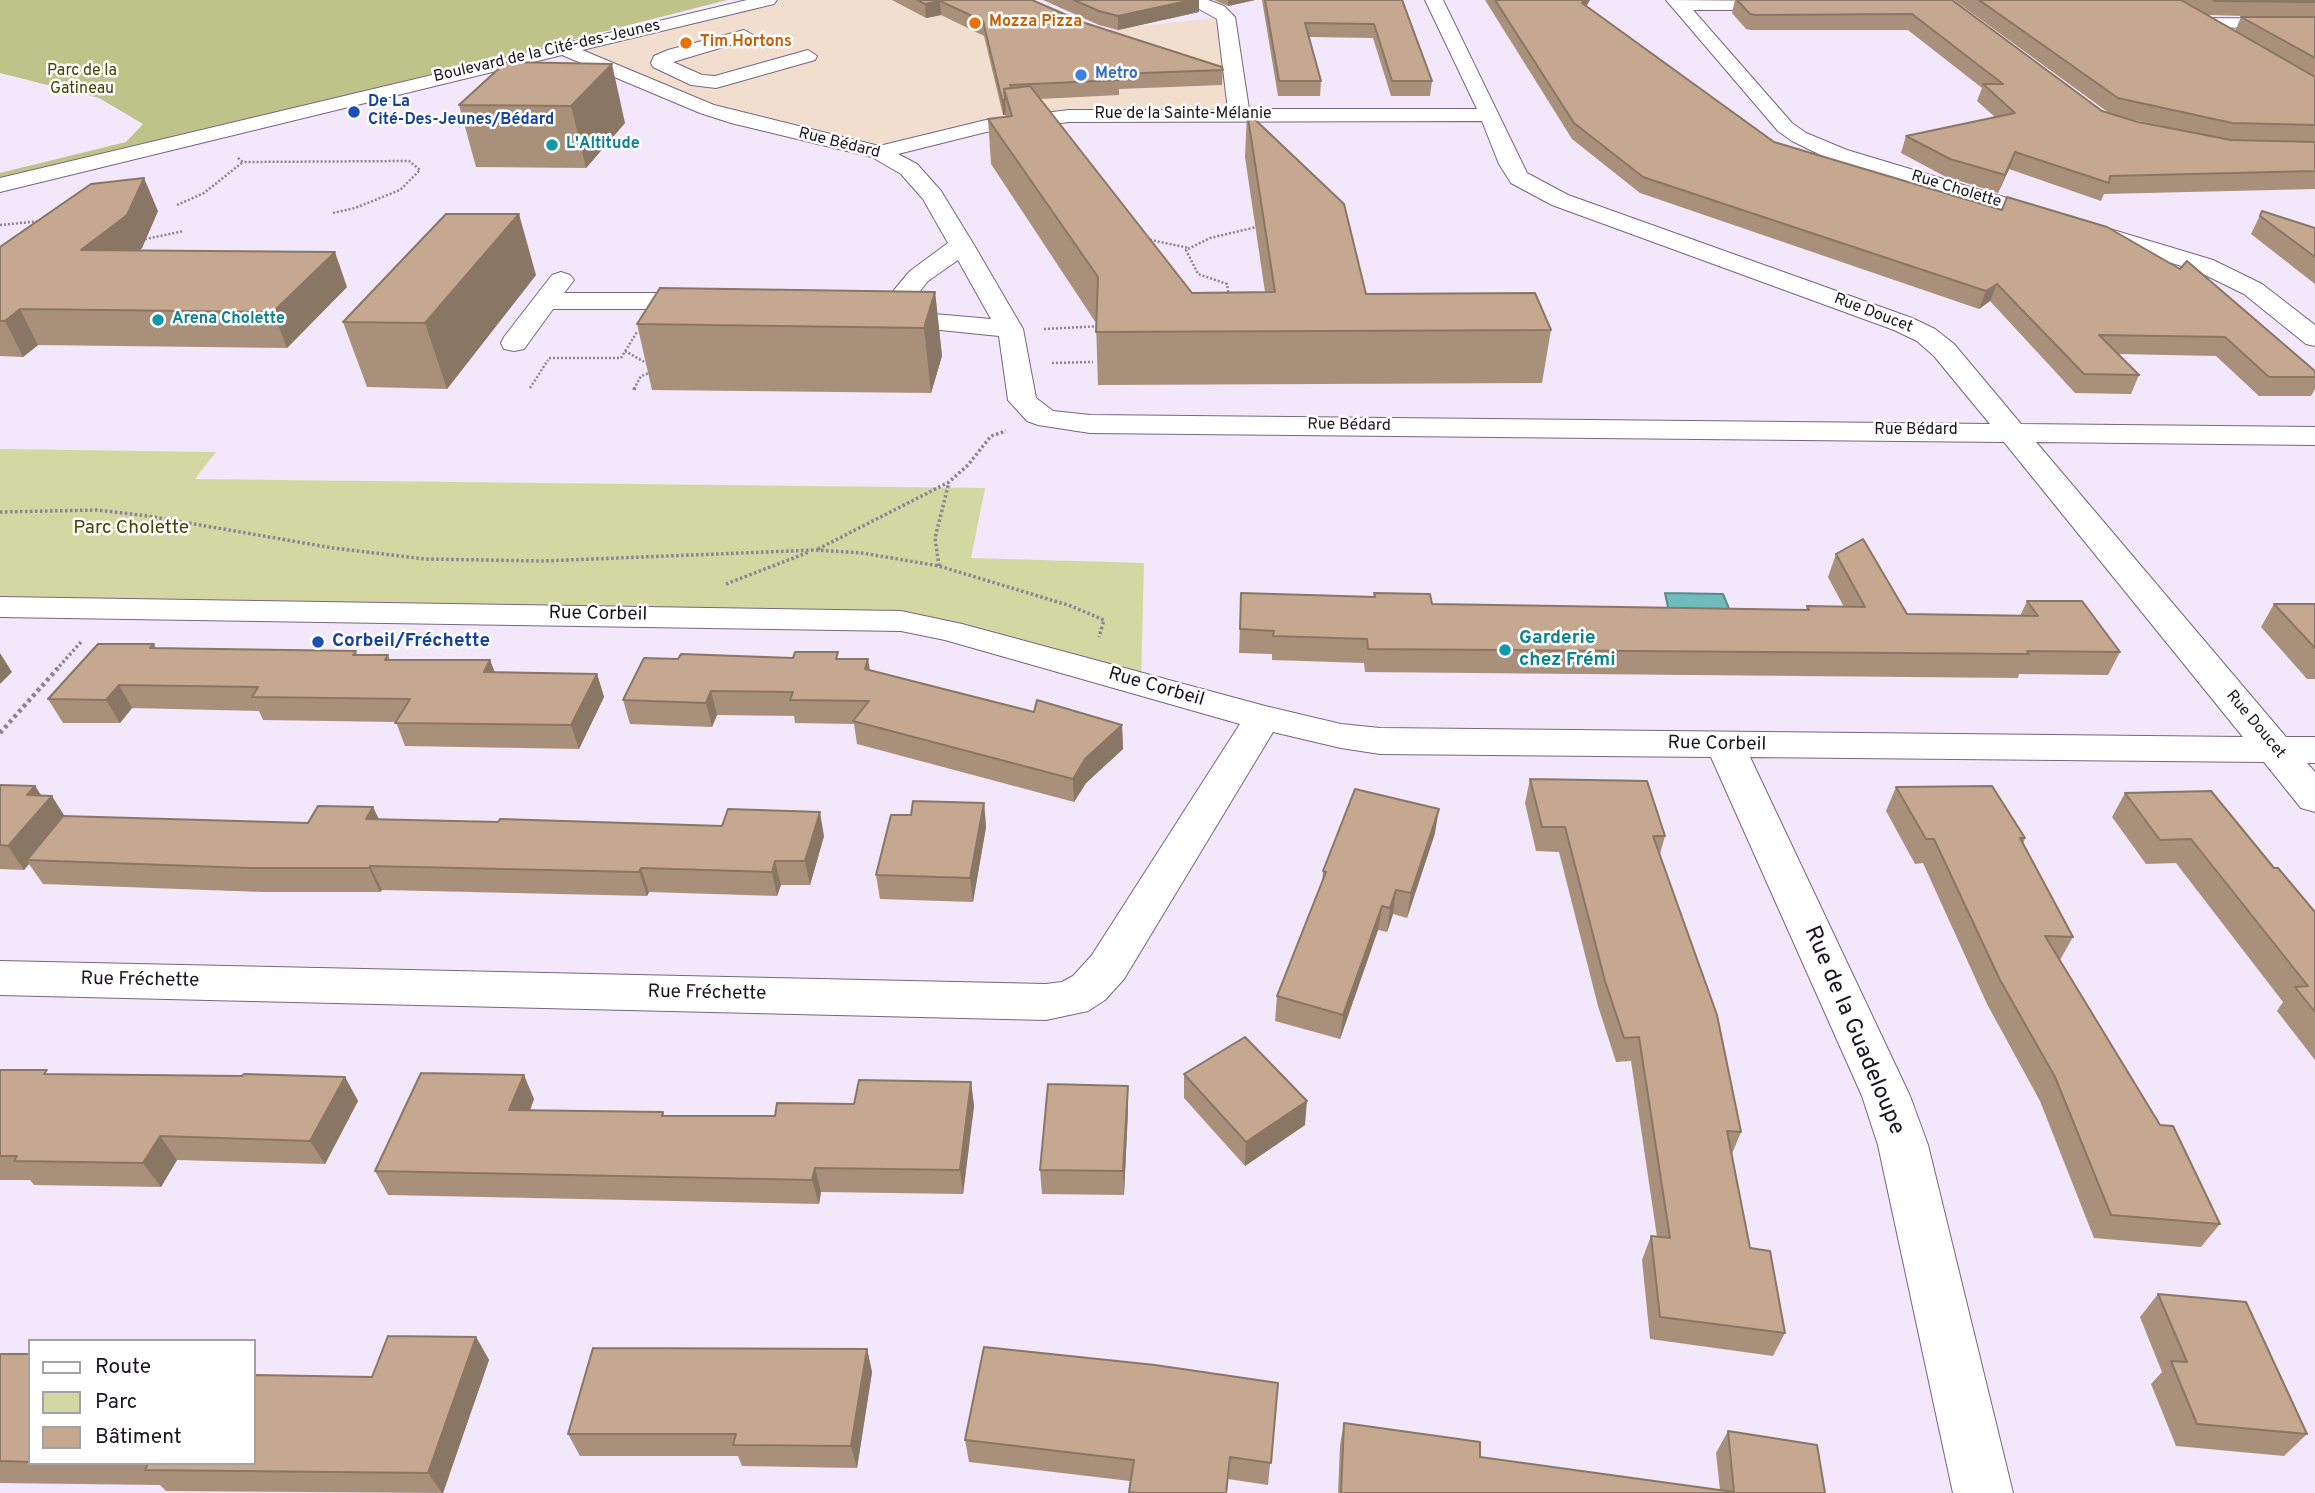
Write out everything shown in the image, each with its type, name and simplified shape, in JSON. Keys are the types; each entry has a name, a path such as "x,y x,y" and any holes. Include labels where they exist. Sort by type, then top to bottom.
{"street":[{"name":"Boulevard de la Cité-des-Jeunes","path":"0,185 768,0"},
{"path":"1192,0 1219,10 1226,17 1238,114"},
{"name":"Rue Doucet","path":"1434,0 1519,178 1560,200 1873,312 1926,335 1944,350 2315,798"},
{"path":"1677,2 1810,5"},
{"name":"Rue Cholette","path":"1677,2 1785,127 1799,137 1839,155 2204,265 2253,289 2315,338"},
{"path":"2237,43 2197,20 2315,24"},
{"path":"744,36 675,54 660,63 698,81 716,82 808,56"},
{"name":"Rue Bédard","path":"561,48 660,91 727,116 879,152 909,169 925,184 1010,329 1016,350 1022,400 1037,415 1067,422 2315,436"},
{"name":"Rue de la Sainte-Mélanie","path":"879,152 986,126 1031,119 1107,114 1490,115"},
{"path":"962,245 919,276 894,303 908,314 930,322 1010,329"},
{"path":"514,343 562,278"},
{"path":"547,301 729,302"},
{"name":"Rue Corbeil","path":"0,607 901,621 950,631 1263,718 1340,736 1380,741 2315,750"},
{"name":"Rue Fréchette","path":"0,978 1046,1002 1072,998 1089,988 1108,967 1263,718"},
{"name":"Rue de la Guadeloupe","path":"1725,746 1886,1096 1903,1145 1983,1493"}],"path":[{"path":"234,157 243,162 409,161 420,170 400,190 355,208 333,213"},
{"path":"177,205 204,193 243,162"},
{"path":"0,225 50,220"},
{"path":"1230,307 1227,284 1198,274 1186,250 1233,231 1270,225"},
{"path":"132,241 184,231"},
{"path":"1145,239 1190,248"},
{"path":"549,358 621,358 637,332 696,312 703,301"},
{"path":"1043,330 1107,326"},
{"path":"625,351 658,370 641,376 634,390"},
{"path":"1051,363 1093,362"},
{"path":"719,587 816,550 949,481 968,465 991,436 1009,429"},
{"path":"939,566 935,538 949,481"},
{"path":"0,512 97,510 160,518 333,548 425,559 543,561 816,550 862,553 939,566 1097,616 1104,620 1105,625 1097,640"},
{"path":"0,733 112,608"}],"shaded area":[{"path":"768,0 1023,0 1092,31 1226,17 1239,114 1069,116 879,152 738,119 561,48"},
{"path":"1665,593 1723,594 1730,611 1669,612"}],"green space":[{"name":"Parc de la Gatineau","path":"0,0 727,0 0,186 0,173 126,142 143,124 99,98 0,73"},
{"name":"Parc Cholette","path":"0,449 216,452 195,479 985,488 971,558 1144,563 1141,684 950,631 0,607"}],"building":[{"path":"917,0 1032,0 1085,23 1222,67 1223,70 1118,74 1119,80 1010,85 1012,88 1004,89 1005,100 1002,100 983,21 940,1 925,4"},
{"path":"1074,0 1192,0 1118,16"},
{"path":"1265,0 1402,0 1432,81 1392,81 1374,24 1305,23 1321,81 1279,81"},
{"path":"1495,0 1584,0 1582,3 1774,142 2002,210 2007,197 2107,227 2180,269 2187,261 2315,371 2315,377 2269,377 2225,337 2099,335 2139,375 2084,374 1997,284 1986,291 1643,177 1574,123"},
{"path":"1737,0 1952,0 2102,111 2138,122 2231,140 2315,142 2315,171 2110,176 2109,183 2015,152 2005,175 1950,159 1906,136 2015,113 1983,84 2003,84 1912,14 1755,15 1750,14"},
{"path":"1979,0 2181,0 2315,77 2315,125 2232,123 2118,98"},
{"path":"2315,0 2315,2 2214,1"},
{"path":"2241,17 2315,17 2315,58"},
{"path":"506,62 612,64 571,106 459,105"},
{"path":"1030,86 1192,293 1275,292 1247,112 1344,204 1366,294 1535,293 1551,330 1096,332 1098,277 988,119 1012,116 1004,89"},
{"path":"144,178 127,215 81,250 335,252 273,312 20,309 5,321 0,321 0,247 91,184"},
{"path":"2262,211 2315,228 2315,257 2260,216"},
{"path":"446,214 519,214 425,323 343,322"},
{"path":"660,288 935,292 924,328 637,324"},
{"path":"1863,539 1907,614 2038,616 2027,601 2082,601 2120,652 2027,651 2029,654 1368,649 1367,639 1273,636 1274,631 1240,629 1241,593 1375,597 1374,593 1430,594 1432,604 1809,610 1807,606 1865,607 1836,554"},
{"path":"2274,604 2315,604 2315,648"},
{"path":"98,644 154,644 150,648 356,651 353,655 388,655 385,660 490,660 484,672 597,674 571,725 395,723 410,699 252,697 258,687 119,685 106,700 48,699"},
{"path":"795,652 838,652 836,659 868,659 865,669 1034,712 1037,700 1122,725 1085,759 1073,779 853,721 869,701 790,700 793,692 711,691 706,703 623,700 644,658 678,659 681,654 793,658"},
{"path":"1530,779 1647,781 1665,836 1653,836 1717,1015 1741,1132 1727,1131 1750,1248 1770,1251 1785,1333 1660,1317 1651,1236 1670,1238 1639,1037 1624,1038 1605,981 1565,827 1542,827"},
{"path":"0,785 35,786 27,795 52,796 8,846 0,845"},
{"path":"1992,786 2025,838 2020,838 2073,937 2045,936 2160,1125 2173,1126 2220,1224 2111,1215 2055,1077 2000,980 1934,839 1926,839 1896,787"},
{"path":"1355,789 1439,809 1411,893 1396,890 1390,908 1382,906 1343,1015 1277,996 1326,872 1323,871"},
{"path":"2211,791 2274,868 2278,868 2315,912 2315,1012 2295,987 2308,986 2191,839 2160,840 2125,793"},
{"path":"913,801 984,803 970,878 876,875 891,815 911,815"},
{"path":"318,806 373,807 366,819 498,822 500,819 722,826 728,809 820,812 805,861 775,861 772,872 641,868 639,872 370,866 249,868 27,860 63,816 308,823"},
{"path":"1245,1037 1307,1101 1246,1142 1184,1074"},
{"path":"0,1070 47,1070 44,1074 345,1077 310,1141 160,1136 143,1163 14,1161 17,1156 0,1156"},
{"path":"421,1073 524,1075 509,1110 663,1112 662,1116 775,1116 777,1103 854,1104 859,1080 971,1082 960,1170 815,1168 812,1180 375,1171"},
{"path":"1048,1084 1128,1086 1123,1171 1040,1170"},
{"path":"2158,1294 2246,1302 2307,1434 2197,1424 2171,1361 2187,1362"},
{"path":"388,1336 476,1337 428,1473 145,1470 147,1465 256,1465 256,1375 372,1377"},
{"path":"984,1347 1155,1365 1278,1383 1271,1463 1230,1457 1226,1493 1137,1493 1129,1492 1134,1460 965,1440"},
{"path":"593,1348 867,1349 851,1446 733,1445 736,1434 568,1434"},
{"path":"0,1354 28,1354 28,1462 0,1461"},
{"path":"1344,1423 1480,1442 1480,1457 1734,1492 1728,1431 1817,1445 1825,1493 1341,1493"}],"place":[{"name":"Mozza Pizza","path":"975,23"},
{"name":"Tim Hortons","path":"686,43"},
{"name":"Metro","path":"1081,75"},
{"name":"De La Cité-Des-Jeunes/Bédard","path":"354,112"},
{"name":"L'Altitude","path":"552,145"},
{"name":"Arena Cholette","path":"158,320"},
{"name":"Corbeil/Fréchette","path":"318,642"},
{"name":"Garderie chez Frémi","path":"1505,650"}]}
